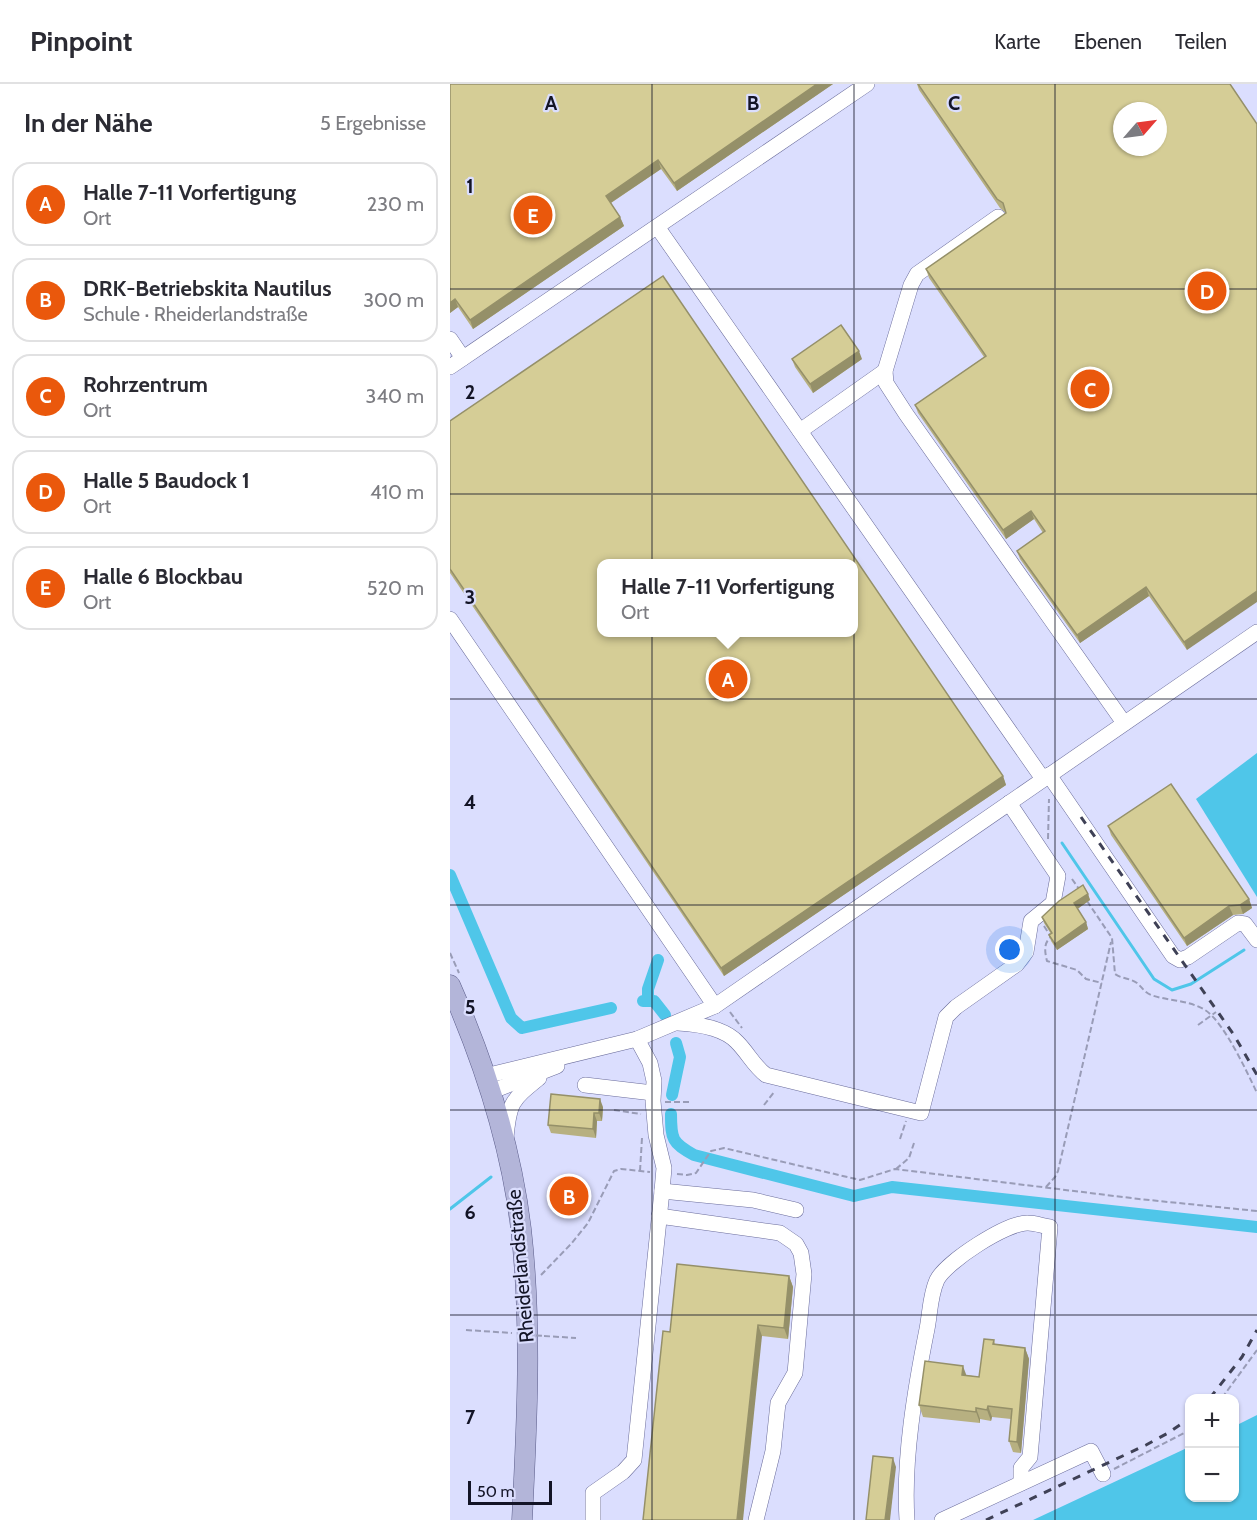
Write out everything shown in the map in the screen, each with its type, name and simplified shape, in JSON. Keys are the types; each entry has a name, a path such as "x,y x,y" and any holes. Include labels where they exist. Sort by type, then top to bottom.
{"main road":[{"name":"Rheiderlandstraße","path":"450,985 470,1031 488,1084 505,1146 521,1229 528,1356 522,1520"}],"street":[{"path":"450,367 867,84"},
{"path":"998,217 917,274 911,285 885,371 886,382 906,414 1124,723"},
{"path":"658,228 1173,956 1180,960 1188,957 1238,923 1245,924 1257,940"},
{"path":"450,339 463,358"},
{"path":"800,431 885,371"},
{"path":"450,619 715,1006"},
{"path":"488,1084 598,1048 637,1039 715,1006 1257,632"},
{"path":"675,1023 691,1024 724,1033 736,1041 766,1076 921,1113 946,1017 956,1007 1017,964 1026,952 1031,921 1053,903 1058,876 1009,803"},
{"path":"593,1520 593,1493 623,1472 634,1460 662,1191 663,1173 656,1135 658,1097 650,1063 637,1039"},
{"path":"488,1084 552,1068 598,1048"},
{"path":"505,1146 507,1121 515,1097 552,1068"},
{"path":"585,1084 658,1097"},
{"path":"662,1191 753,1200 796,1210"},
{"path":"659,1216 780,1233 796,1244 801,1253 804,1274 795,1373 778,1403 773,1451 756,1520"},
{"path":"906,1520 908,1451 924,1342 937,1281 943,1270 960,1256 1004,1230 1028,1223 1050,1227 1030,1457 1021,1468 1021,1483"},
{"path":"942,1520 1091,1451 1103,1474"}],"path":[{"path":"1048,845 1049,799"},
{"path":"1068,873 1080,892"},
{"path":"1084,898 1112,938 1115,974 1138,984 1151,995 1206,1010 1232,1045 1257,1093"},
{"path":"1037,916 1051,937 1044,950 1047,961 1077,970 1086,979 1102,983"},
{"path":"1046,1187 1058,1171 1112,938"},
{"path":"715,1006 726,1015 731,1012 744,1030"},
{"path":"1198,1025 1216,1012"},
{"path":"658,1097 692,1102"},
{"path":"614,1110 644,1114"},
{"path":"539,1276 588,1223 614,1171 621,1169 692,1175 696,1173 711,1151 718,1148 731,1149 860,1180 895,1169 909,1158 914,1143"},
{"path":"895,1169 1257,1211"},
{"path":"466,1330 576,1338"},
{"path":"1225,1394 1257,1350"},
{"path":"1103,1474 1185,1433"}],"water":[{"path":"1257,753 1257,897 1196,799"},
{"path":"1257,1415 1257,1520 1033,1520 1185,1449 1185,1502 1239,1502 1239,1424"}],"building":[{"path":"450,84 817,84 674,183 658,160 606,196 620,217 470,320 455,299 450,303"},
{"path":"918,84 1230,84 1257,124 1257,591 1184,642 1146,587 1077,635 1017,551 1045,531 1031,511 1003,530 915,405 986,356 926,269 1006,213 1003,203 997,199"},
{"path":"663,276 855,559 597,559 597,637 858,637 858,563 1003,776 721,968 450,569 450,421"},
{"path":"841,325 859,351 810,384 792,359"},
{"path":"1171,784 1249,899 1240,905 1229,906 1184,938 1108,826"},
{"path":"1083,885 1088,894 1074,903 1086,922 1055,944 1049,935 1052,933 1042,917 1059,901"},
{"path":"551,1094 600,1099 599,1113 594,1113 593,1129 548,1125"},
{"path":"677,1264 789,1276 784,1328 758,1325 737,1520 643,1520 663,1331 670,1332"},
{"path":"984,1339 994,1340 993,1344 1025,1348 1017,1442 1009,1441 1012,1409 988,1406 987,1410 976,1408 976,1412 919,1405 925,1361 963,1366 962,1375 979,1377"},
{"path":"873,1456 893,1458 885,1520 866,1520"}],"waterway":[{"path":"1062,843 1154,979 1172,990 1191,984 1244,950"},
{"path":"450,875 511,1018 522,1028 611,1008"},
{"path":"648,1001 648,989 658,960"},
{"path":"643,1001 654,1001 665,1015"},
{"path":"672,1095 680,1057 676,1043"},
{"path":"671,1114 674,1139 681,1147 694,1155 854,1196 892,1187 1257,1227"},
{"path":"450,1209 491,1177"}],"railway":[{"path":"1081,817 1234,1035 1257,1075"},
{"path":"1213,1394 1242,1357 1257,1330"},
{"path":"986,1520 1146,1445 1185,1421"}],"place":[{"name":"Halle 6 Blockbau","path":"533,215"},
{"name":"Halle 5 Baudock 1","path":"1207,291"},
{"name":"Rohrzentrum","path":"1090,389"},
{"name":"Halle 7-11 Vorfertigung","path":"728,679"},
{"name":"DRK-Betriebskita Nautilus","path":"569,1196"}]}
